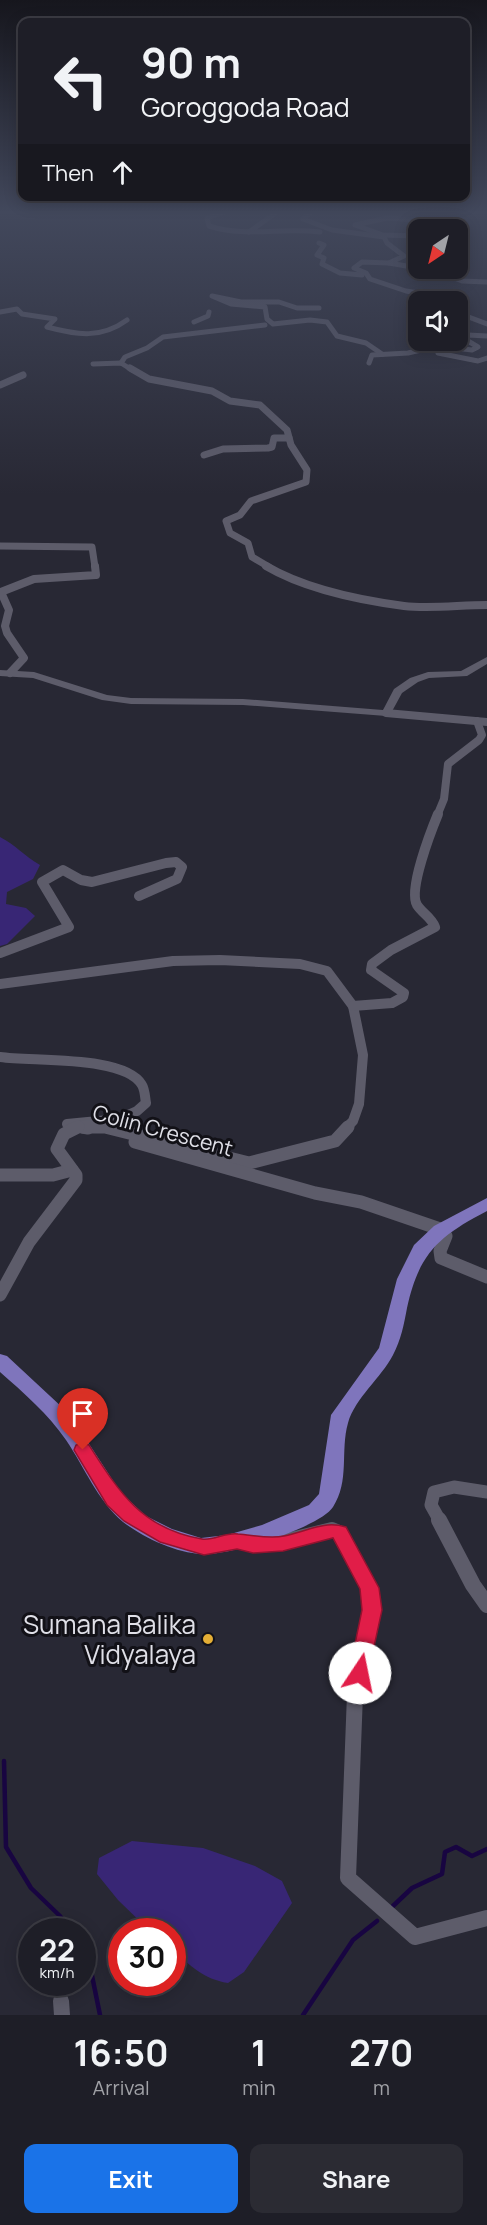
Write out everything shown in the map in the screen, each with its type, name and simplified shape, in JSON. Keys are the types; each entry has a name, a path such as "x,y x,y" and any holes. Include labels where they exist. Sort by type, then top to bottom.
{"main road":[{"path":"0,1361 45,1400 73,1434 114,1500 131,1516 166,1536 204,1547 237,1541 297,1522 311,1516 324,1504 331,1488 338,1421 388,1349 409,1267 439,1230 487,1204"}],"street":[{"path":"249,306 266,308 267,319 273,324 312,319 325,322 334,327 338,336 373,344 385,354 400,359 431,353 478,361 487,358"},
{"path":"291,306 319,308"},
{"path":"0,310 16,309 22,314 55,319 47,327 77,334 113,330 127,320"},
{"path":"194,322 200,316 208,316 209,312"},
{"path":"468,317 487,324"},
{"path":"121,363 125,357 147,348 163,337 265,325"},
{"path":"369,363 372,355 408,354 438,346 472,350 478,347 463,338 468,335 487,336"},
{"path":"93,364 121,363 149,379 212,391 231,401 260,405 286,430 307,470 306,482 251,501 240,515 226,521 233,536 248,543 252,557 280,574 334,591 405,606 487,605"},
{"path":"0,385 23,375"},
{"path":"204,455 223,449 268,448 272,447 274,438 289,438"},
{"path":"0,546 83,545 92,547 96,574 39,580 14,586 1,592 9,610 5,626 7,633 24,658 5,673"},
{"path":"386,713 398,691 414,680 428,675 463,674 487,660"},
{"path":"5,673 34,675 106,698 131,701 260,702 482,722 482,735 479,740 448,764 444,799 428,838 415,894 417,905 432,919 435,927 391,950 372,964 371,970 404,993 404,997 392,1003 353,1006"},
{"path":"0,953 69,927 42,882 63,870 83,881 96,882 161,863 176,862 182,867 177,879 140,896"},
{"path":"0,984 173,961 220,960 300,964 327,971 336,980 353,1006 363,1055 359,1104 349,1127 336,1142 249,1163 105,1127 83,1127"},
{"path":"0,1057 14,1061 84,1063 107,1067 132,1075 141,1084 146,1103 135,1115 124,1120 80,1119 64,1125 61,1134"},
{"name":"Colin Crescent","path":"72,1170 57,1149 61,1134 67,1130 83,1127 315,1193 361,1202 405,1215 439,1230"},
{"path":"0,1175 52,1175 72,1170 76,1180 29,1242 0,1295"},
{"path":"439,1230 446,1236 440,1251 441,1257 487,1278"},
{"path":"487,1492 461,1487 442,1487 434,1492 431,1505 473,1585 487,1605"},
{"path":"237,1541 253,1545 283,1544 332,1530 339,1533 369,1588 372,1610 355,1694 348,1878 415,1937 487,1918"}],"shaded area":[{"path":"0,837 40,865 33,879 7,892 6,904 26,908 35,916 7,944 0,946"},
{"path":"132,1841 203,1848 255,1866 282,1881 292,1903 244,1972 228,1983 219,1981 204,1975 186,1961 186,1918 137,1918 97,1874 99,1858"}],"waterway":[{"path":"4,1761 6,1847 31,1888 61,1918"},
{"path":"393,1906 412,1888 442,1874 445,1852 456,1847 472,1856 487,1849"},
{"path":"303,2015 353,1940 377,1921"},
{"path":"96,1995 100,2015"}],"place":[{"name":"Sumana Balika Vidyalaya","path":"208,1639"}],"route":[{"path":"83,1450 114,1500 131,1516 166,1536 204,1547 237,1541 253,1545 283,1544 332,1530 339,1533 369,1588 372,1610 360,1673"}]}
